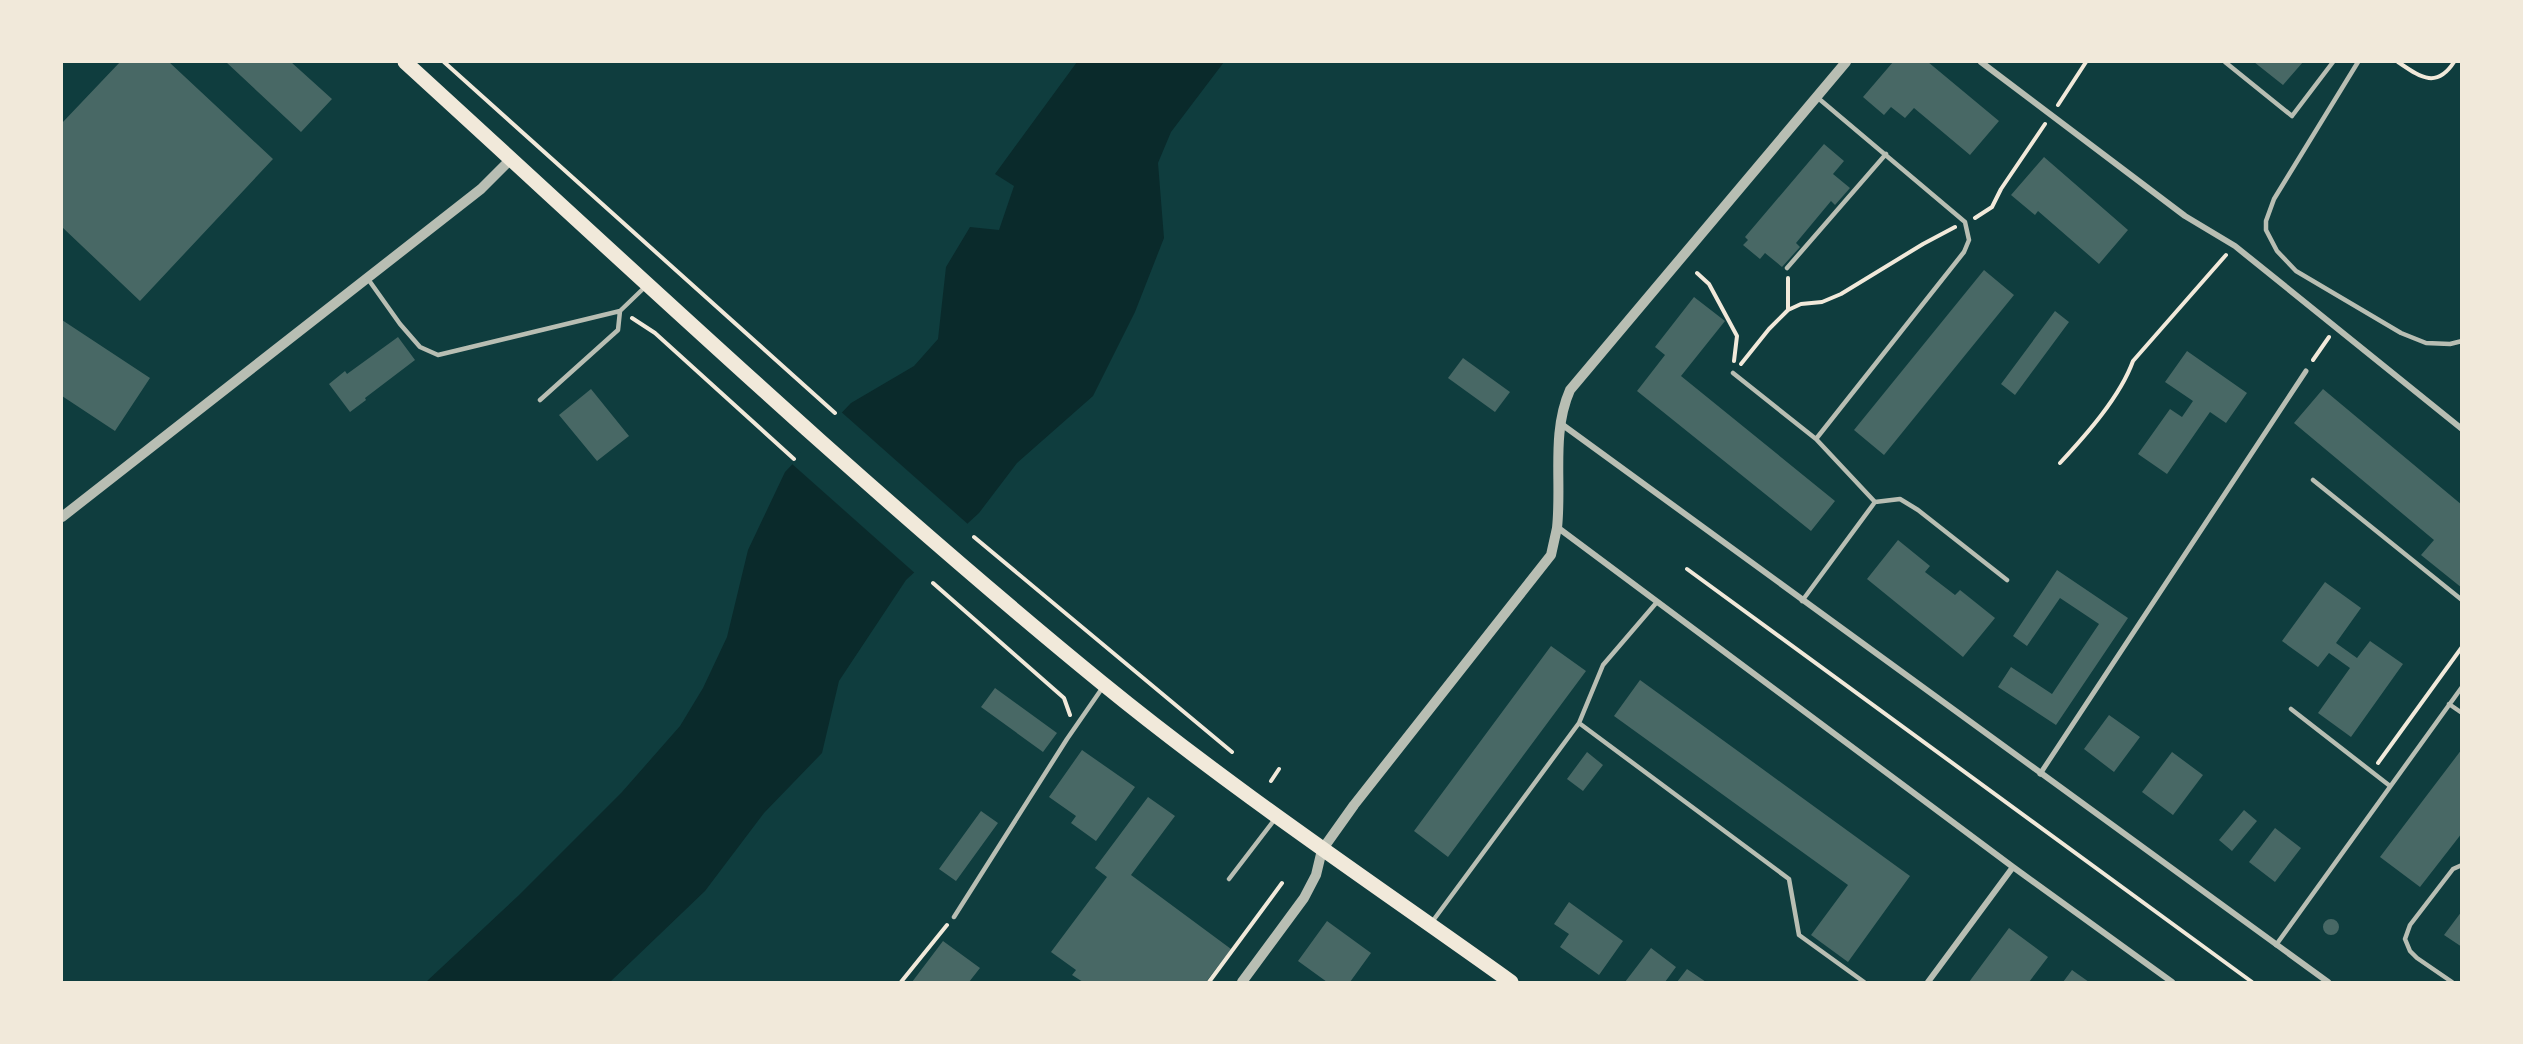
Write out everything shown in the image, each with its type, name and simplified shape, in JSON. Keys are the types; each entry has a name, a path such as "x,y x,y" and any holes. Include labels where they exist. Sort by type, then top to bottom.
{"main road":[{"path":"405,62 814,435 954,559 1104,685 1322,850 1511,982"}],"street":[{"path":"1242,982 1304,898 1316,875 1322,850 1354,805 1551,555 1557,528 1560,423 1570,390 1846,62"},
{"path":"1981,62 2185,216 2235,246 2462,429"},
{"path":"62,517 481,189 511,159"},
{"path":"2040,774 2306,370"},
{"path":"1560,423 2328,982"},
{"path":"1557,528 2013,867 2172,982"},
{"path":"1928,982 2013,867"}],"lane":[{"path":"2225,62 2292,116 2333,62"},
{"path":"2358,62 2274,199 2266,221 2266,231 2287,263 2351,306 2401,333 2426,343 2450,344 2462,341"},
{"path":"1816,439 1964,252 1969,240 1965,222 1817,97"},
{"path":"1787,268 1886,154"},
{"path":"367,277 400,324 420,347 438,355 620,311 649,284"},
{"path":"540,400 618,330 620,311"},
{"path":"1733,373 1816,439 1875,502"},
{"path":"2313,480 2462,600"},
{"path":"1802,601 1875,502 1900,499 1918,510 2007,580"},
{"path":"1430,924 1579,723 1602,665 1657,602"},
{"path":"954,916 1104,685"},
{"path":"2276,945 2462,687"},
{"path":"2449,704 2462,714"},
{"path":"2291,709 2390,786"},
{"path":"1579,723 1789,879 1799,935 1864,982"},
{"path":"1229,879 1277,816"},
{"path":"2452,982 2417,958 2410,951 2405,939 2410,925 2453,869 2462,865"}],"path":[{"path":"444,62 835,413"},
{"path":"1733,373 1769,329 1788,310 1801,304 1822,302 1841,294 1923,244 1982,215 1992,207 2001,189 2086,62"},
{"path":"2398,62 2420,76 2433,78 2445,73 2454,62"},
{"path":"2060,463 2086,434 2128,373 2133,361 2235,246"},
{"path":"1787,268 1788,310"},
{"path":"1697,273 1714,292 1737,336 1733,373"},
{"path":"620,311 655,333 794,459"},
{"path":"2318,353 2327,340"},
{"path":"974,537 1232,752"},
{"path":"1687,569 2252,982"},
{"path":"933,583 1064,698 1074,728"},
{"path":"2372,772 2462,647"},
{"path":"1270,781 1279,769"},
{"path":"1209,982 1282,884"},
{"path":"901,982 954,916"}],"water":[{"path":"1077,62 1224,62 1171,132 1158,163 1164,238 1135,312 1093,396 1017,463 979,513 906,580 839,681 822,753 764,813 705,891 610,982 426,982 518,896 622,792 680,726 703,688 727,637 748,550 785,472 851,403 914,366 938,339 946,267 970,227 999,230 1014,186 995,174"}],"pier":[{"path":"839,410 970,526 917,575 791,463"}],"building":[{"path":"120,62 169,62 273,159 140,301 62,227 62,123"},
{"path":"226,62 291,62 332,99 301,132"},
{"path":"1893,62 1928,62 1999,121 1970,155 1914,108 1905,118 1891,107 1884,115 1863,97"},
{"path":"2254,62 2303,62 2283,85"},
{"path":"1824,144 1844,161 1833,174 1850,188 1835,205 1831,201 1796,243 1800,247 1782,267 1765,253 1760,259 1743,245 1748,240 1745,237"},
{"path":"2044,157 2128,230 2099,264 2038,211 2035,215 2011,195"},
{"path":"1984,270 2014,295 1884,455 1854,430"},
{"path":"1694,297 1725,321 1681,376 1835,501 1811,531 1637,391 1665,355 1655,347"},
{"path":"2055,311 2069,322 2015,395 2001,384"},
{"path":"62,320 150,378 115,431 62,396"},
{"path":"398,337 415,360 350,412 329,384 345,371 347,374"},
{"path":"2187,351 2247,393 2226,423 2210,412 2167,474 2138,454 2170,409 2182,417 2193,401 2165,382"},
{"path":"1463,358 1510,392 1495,412 1448,378"},
{"path":"591,389 629,436 597,461 559,415"},
{"path":"2323,389 2462,505 2462,588 2421,555 2434,540 2294,423"},
{"path":"1898,540 1930,566 1925,572 1955,595 1960,590 1995,618 1963,657 1867,579"},
{"path":"2057,570 2128,618 2056,725 1998,687 2011,667 2052,694 2099,624 2060,598 2027,646 2013,636"},
{"path":"2325,582 2361,608 2336,643 2357,658 2370,641 2403,664 2351,737 2318,713 2350,668 2329,653 2318,667 2282,641"},
{"path":"1551,646 1586,671 1448,857 1414,831"},
{"path":"1640,680 1910,876 1848,962 1811,935 1848,885 1614,716"},
{"path":"995,688 1057,733 1043,752 981,707"},
{"path":"2109,715 2140,737 2114,772 2084,749"},
{"path":"2462,749 2462,833 2420,887 2380,857"},
{"path":"1082,750 1135,787 1096,841 1071,823 1076,816 1049,797"},
{"path":"1587,752 1603,765 1583,791 1567,779"},
{"path":"2172,752 2203,775 2173,815 2142,792"},
{"path":"1148,797 1175,816 1131,875 1231,949 1206,982 1083,982 1072,975 1076,970 1051,952 1107,877 1095,868"},
{"path":"2244,810 2257,821 2232,851 2219,840"},
{"path":"981,811 998,823 956,881 939,869"},
{"path":"2275,828 2301,848 2275,882 2249,862"},
{"path":"1569,902 1623,941 1599,975 1560,947 1569,934 1554,924"},
{"path":"2462,911 2462,947 2444,935"},
{"path":"2328,919 2334,919 2339,927 2337,933 2328,935 2323,930 2323,924"},
{"path":"1327,921 1371,953 1350,982 1327,982 1298,961"},
{"path":"2009,928 2048,957 2029,982 1969,982"},
{"path":"943,941 980,968 969,982 912,982"},
{"path":"1651,948 1676,967 1665,982 1625,982"},
{"path":"1687,969 1706,982 1677,982"},
{"path":"2072,970 2089,982 2063,982"}]}
